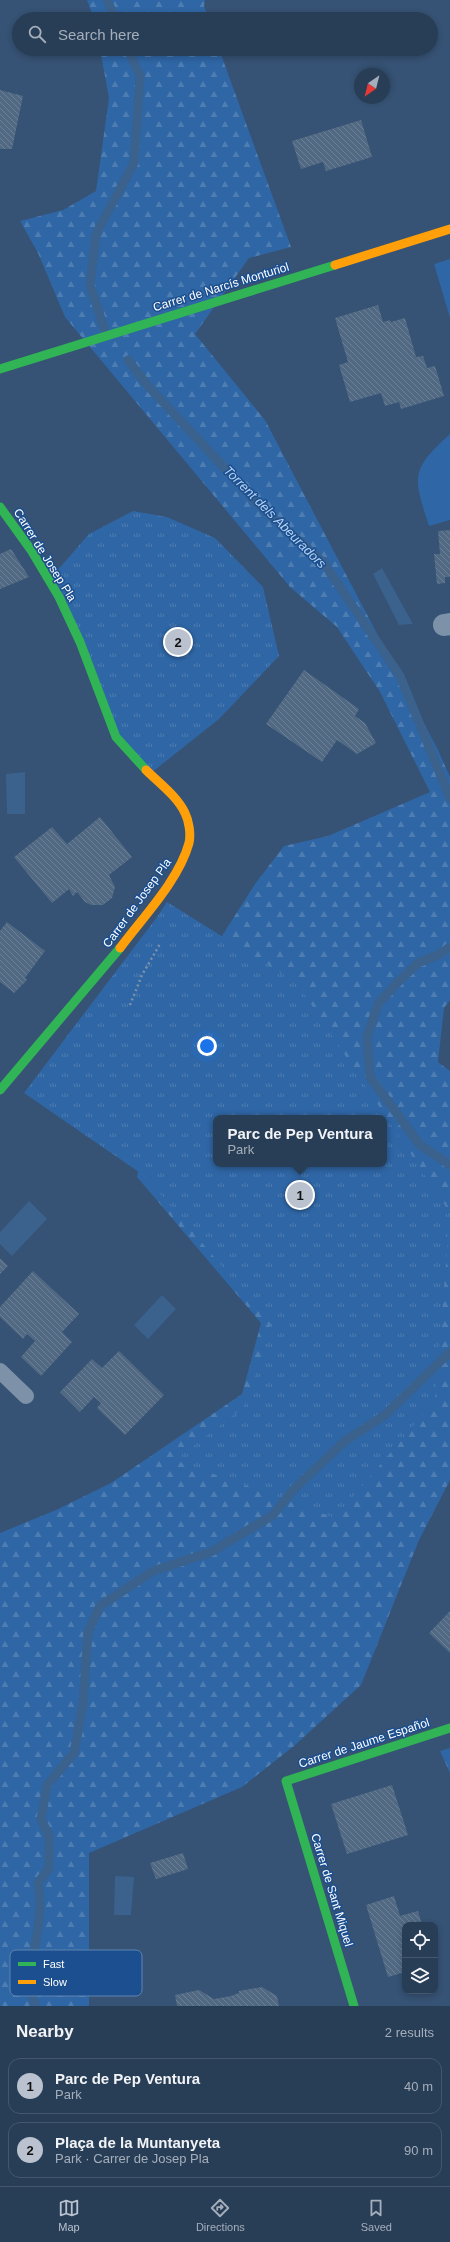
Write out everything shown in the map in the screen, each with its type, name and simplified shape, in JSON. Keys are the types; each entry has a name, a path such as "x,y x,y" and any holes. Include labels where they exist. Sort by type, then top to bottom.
{"street":[{"name":"Carrer de Narcís Monturiol","path":"0,369 450,228"},
{"name":"Carrer de Josep Pla","path":"0,506 18,531 49,580 74,628 116,736 127,751 175,798 185,813 189,828 190,842 176,872 108,964 78,996 0,1090"},
{"name":"Carrer de Jaume Español","path":"286,1781 450,1728"},
{"name":"Carrer de Sant Miquel","path":"286,1781 354,2006"}],"lane":[{"path":"0,1371 26,1396"}],"green space":[{"path":"87,0 205,0 204,6 206,12 91,12"},
{"path":"101,56 222,56 291,247 249,258 195,334 265,420 438,750 450,777 450,1000 444,1008 438,1062 450,1071 450,1480 419,1540 361,1685 294,1746 242,1787 89,1853 89,1950 10,1950 10,1996 89,1996 89,2006 0,2006 0,1533 56,1510 111,1483 242,1394 261,1323 137,1177 175,994 220,939 255,884 284,846 328,836 430,792 380,692 337,627 290,587 65,317 38,253 20,221 63,210 96,191 109,98"},
{"path":"450,259 450,318 434,264"},
{"path":"450,434 450,520 429,526 420,496 418,475 428,457"},
{"path":"133,511 167,517 215,538 263,587 279,656 219,719 151,773 127,751 49,580 89,534"},
{"path":"167,902 297,983 385,1115 213,1115 213,1167 387,1167 387,1118 450,1213 435,1400 335,1518 175,1460 245,1406 271,1324 146,1177 24,1093"},
{"path":"450,1748 450,1773 440,1751"}],"shaded area":[{"path":"382,568 413,624 399,625 373,574"},
{"path":"25,772 25,814 7,814 6,774"},
{"path":"29,1201 47,1219 12,1256 0,1244 0,1232"},
{"path":"162,1295 176,1309 148,1339 134,1325"},
{"path":"115,1876 134,1877 131,1915 114,1915"}],"building":[{"path":"0,90 23,96 12,149 0,149"},
{"path":"361,120 372,157 326,171 323,162 301,169 292,141"},
{"path":"378,305 383,322 390,320 391,322 405,318 416,357 423,356 427,368 435,366 444,396 401,409 399,402 385,406 381,393 350,402 339,365 348,362 335,318"},
{"path":"450,530 450,577 445,577 445,583 437,584 434,554 440,554 438,531"},
{"path":"11,549 29,577 0,589 0,554"},
{"path":"304,670 359,709 355,716 365,723 376,743 357,754 337,740 322,762 266,724"},
{"path":"100,817 132,857 109,875 115,887 112,898 103,905 91,905 85,902 77,892 73,896 69,889 52,903 14,857 52,827 67,844"},
{"path":"7,922 45,951 25,978 27,980 14,993 0,982 0,931"},
{"path":"0,1258 8,1266 0,1274"},
{"path":"33,1271 79,1314 62,1332 72,1342 41,1376 21,1357 35,1341 27,1334 23,1339 0,1317 0,1307"},
{"path":"119,1351 164,1395 125,1435 97,1408 101,1403 94,1397 80,1412 60,1392 92,1359 102,1368"},
{"path":"450,1611 450,1653 429,1633"},
{"path":"392,1785 408,1835 347,1854 331,1804"},
{"path":"183,1853 188,1869 156,1879 150,1863"},
{"path":"394,1896 400,1916 418,1911 421,1922 402,1922 402,1973 388,1977 366,1905"},
{"path":"262,1987 277,1996 279,2006 177,2006 175,1995 199,1990 214,1999 231,1996 239,1993 239,1991"}],"waterway":[{"name":"Torrent dels Abeuradors","path":"107,0 112,12"},
{"name":"Torrent dels Abeuradors","path":"104,328 90,285 96,234 134,163 140,76 131,56"},
{"name":"Torrent dels Abeuradors","path":"128,360 148,386 260,506 323,562 400,676 450,798"},
{"name":"Torrent dels Abeuradors","path":"450,947 438,955 418,963 396,984 378,1004 367,1037 370,1077 420,1145 450,1165"},
{"name":"Torrent dels Abeuradors","path":"34,1950 40,1907 38,1883 49,1868 49,1836 41,1819 47,1785 74,1753 83,1704 88,1632 100,1606 153,1571 211,1552 273,1515 294,1489 345,1441 385,1415 450,1352"},
{"name":"Torrent dels Abeuradors","path":"33,1996 35,2006"}],"traffic: fast":[{"path":"0,369 335,265"},
{"path":"0,507 31,550 59,597 80,642 116,737 146,770"},
{"path":"0,1090 120,948"},
{"path":"354,2006 286,1781 450,1728"}],"traffic: slow":[{"path":"335,265 450,229"},
{"path":"120,948 169,884 184,857 190,839 189,824 182,807 173,795 146,770"}],"place":[{"name":"Plaça de la Muntanyeta","path":"178,642"},
{"name":"Parc de Pep Ventura","path":"300,1195"}]}
